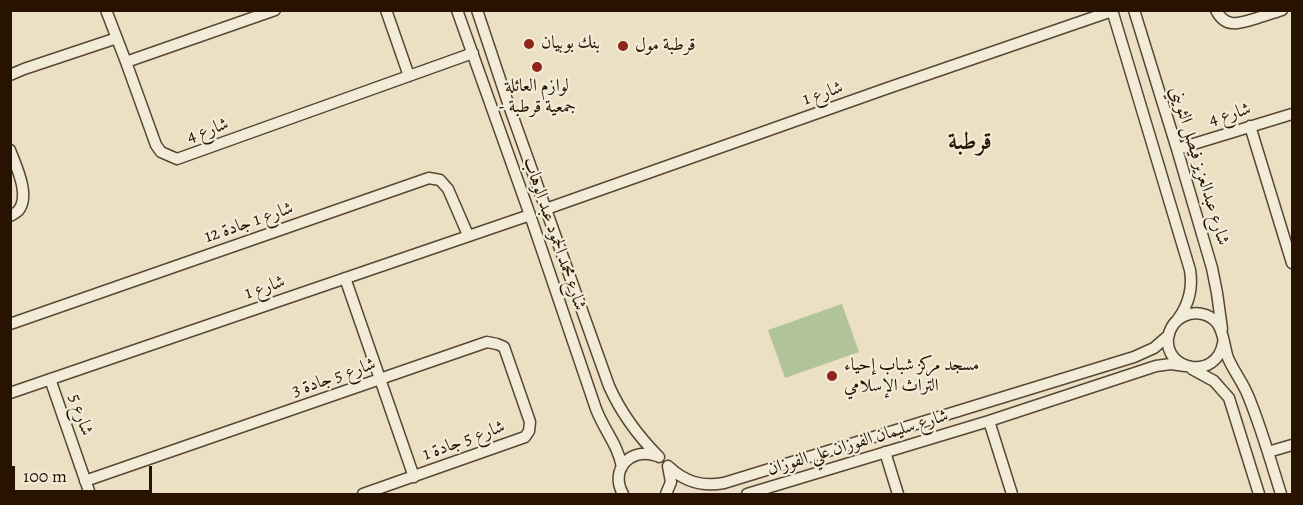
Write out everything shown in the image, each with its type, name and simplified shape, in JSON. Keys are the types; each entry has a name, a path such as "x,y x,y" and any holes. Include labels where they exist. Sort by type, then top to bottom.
{"street":[{"name":"شارع 4","path":"106,10 156,144 161,152 177,159 473,53"},
{"path":"126,62 275,10"},
{"path":"386,10 409,76"},
{"name":"شارع محمد الحمود عبد الوهاب","path":"457,10 596,409 616,445 622,467"},
{"name":"شارع محمد الحمود عبد الوهاب","path":"477,10 613,396 637,433 669,467"},
{"name":"شارع عبدالعزيز فيصل الثويني","path":"1134,10 1215,278 1222,338 1232,366 1249,399 1281,495"},
{"path":"1216,10 1225,21 1237,24 1282,10"},
{"path":"1112,11 1190,270 1191,293 1184,310 1170,330 1169,347 1178,361 1214,381 1229,398 1259,495"},
{"name":"شارع 1","path":"546,209 1112,11"},
{"path":"10,75 117,38"},
{"name":"شارع 4","path":"1177,149 1293,114"},
{"path":"1250,126 1288,229 1293,263"},
{"path":"10,150 24,188 20,210 10,216"},
{"name":"شارع 1 جادة 12","path":"10,324 429,178 440,180 448,189 468,236"},
{"name":"شارع 1","path":"10,393 530,215"},
{"name":"شارع 5 جادة 1","path":"345,278 414,477"},
{"path":"1177,321 1190,314 1205,315 1217,324 1222,338 1222,348 1218,357 1210,364 1200,368 1187,367"},
{"name":"شارع سليمان الفوزان علي الفوزان","path":"669,467 682,478 690,481 707,484 724,483 1141,354 1154,348 1169,335"},
{"name":"شارع 5 جادة 3","path":"85,481 488,342 504,347 530,422 529,431 525,437"},
{"name":"شارع سليمان الفوزان علي الفوزان","path":"747,495 989,421 1161,365 1187,367"},
{"path":"1089,370 1094,388"},
{"name":"شارع 5","path":"50,379 90,495"},
{"path":"989,421 1012,495"},
{"name":"شارع 5 جادة 1","path":"363,495 525,437"},
{"path":"1268,452 1293,444"},
{"path":"885,452 898,495"},
{"path":"619,491 619,476 622,467 629,459 638,454 649,453 659,457"},
{"path":"666,495 671,482 669,467"}],"green space":[{"path":"842,304 859,352 785,378 768,330"}],"place":[{"name":"بنك بوبيان","path":"529,44"},
{"name":"قرطبة مول","path":"623,46"},
{"name":"لوازم العائلة - جمعية قرطبة","path":"537,67"},
{"name":"مسجد مركز شباب إحياء التراث الإسلامي","path":"832,376"}],"district":[{"name":"قرطبة","path":"970,143"}]}
